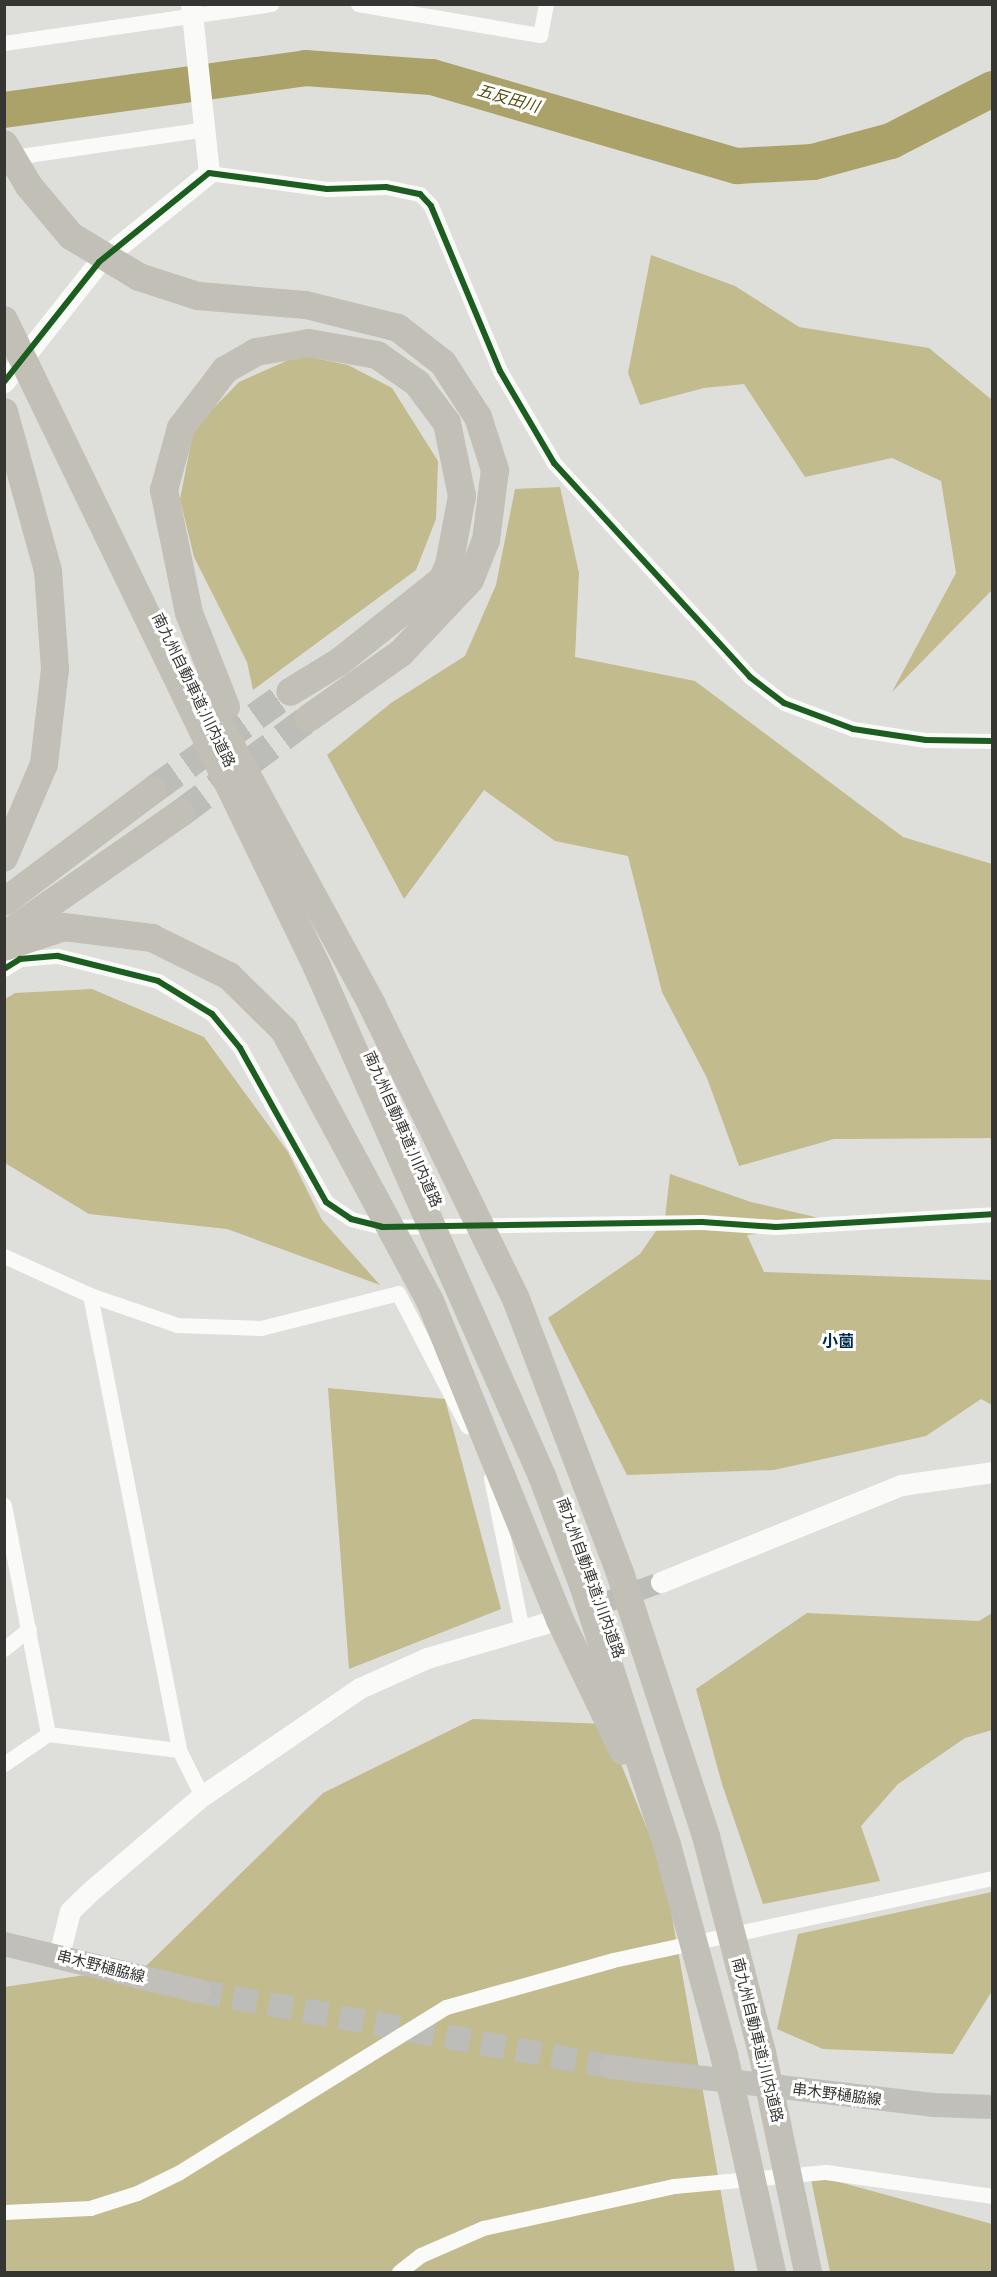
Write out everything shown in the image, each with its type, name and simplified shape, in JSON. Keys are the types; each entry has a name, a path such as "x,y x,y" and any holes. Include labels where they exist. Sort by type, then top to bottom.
{"highway":[{"path":"4,144 29,186 71,236 139,277 198,296 306,305 398,328 443,363 478,417 495,470 486,540 470,580 401,653 309,718"},
{"name":"南九州自動車道;川内道路","path":"4,320 65,442 317,968 542,1476 584,1588 667,1845 724,2055 772,2272"},
{"path":"290,692 339,662 442,580 450,565 462,496 447,423 417,383 377,355 309,343 256,352 225,370 205,392 181,428 164,490 172,540 189,613 212,676 243,746 362,966 433,1126"},
{"path":"4,412 25,480 48,571 55,669 44,764 4,858"},
{"name":"南九州自動車道;川内道路","path":"65,442 433,1126 516,1299 621,1576 703,1825 762,2052 808,2272"},
{"path":"4,902 153,790"},
{"path":"4,936 181,813"},
{"path":"4,947 64,927 152,938 229,976 284,1030 430,1300 560,1620 667,1845"}],"main road":[{"name":"串木野樋脇線","path":"4,1944 59,1955 198,1990"},
{"name":"串木野樋脇線","path":"611,2067 922,2103 993,2107"}],"street":[{"path":"193,16 212,4"},
{"path":"4,43 271,4"},
{"path":"358,4 540,35 546,4"},
{"path":"193,16 209,173"},
{"path":"4,159 205,120"},
{"path":"4,382 99,262 209,173 327,189 386,187 420,194 430,206 500,371 554,463 750,677 784,703 853,729 926,740 993,741"},
{"path":"4,969 20,959 58,956 158,981 212,1014 240,1048 326,1202 351,1219 382,1227 702,1222 776,1227 993,1214"},
{"path":"4,1256 90,1295 177,1325 261,1328 398,1293 488,1466 522,1631"},
{"path":"90,1295 179,1750 202,1796"},
{"path":"661,1582 901,1485 993,1472"},
{"path":"4,1505 48,1734"},
{"path":"59,1955 70,1911 202,1796 360,1688 426,1658 549,1622"},
{"path":"4,1649 29,1629"},
{"path":"4,1764 48,1734 179,1750"},
{"path":"4,2212 90,2208 137,2193 188,2168 446,2007 613,1960 993,1878"},
{"path":"399,2272 421,2255 483,2228 674,2186 826,2172 993,2196"}],"shaded area":[{"path":"651,255 735,286 799,327 929,348 992,400 992,590 892,692 956,573 941,481 892,458 805,477 744,384 704,388 640,405 628,373"},
{"path":"300,355 348,365 392,388 438,461 436,519 416,570 253,690 247,662 194,557 180,499 194,428 239,382"},
{"path":"560,487 579,573 575,657 695,681 903,837 992,864 992,1138 834,1139 739,1166 707,1078 662,992 628,856 555,841 484,790 404,899 327,755 391,703 465,656 496,585 515,489"},
{"path":"92,989 204,1037 288,1152 322,1220 380,1285 227,1229 89,1214 5,1163 5,999 15,993"},
{"path":"670,1174 751,1202 849,1225 747,1235 764,1272 992,1280 992,1405 981,1399 926,1436 774,1470 627,1475 548,1318 640,1254 665,1218"},
{"path":"328,1388 445,1399 501,1609 349,1669"},
{"path":"807,1613 979,1621 992,1613 992,1730 965,1738 898,1784 861,1826 880,1881 763,1904 722,1784 696,1689"},
{"path":"473,1719 605,1724 664,1871 735,2272 5,2272 4,1987 146,1966 323,1793"},
{"path":"992,1892 992,1991 953,2054 823,2049 777,2029 798,1934"},
{"path":"810,2174 992,2224 992,2272 830,2272"}],"waterway":[{"name":"五反田川","path":"4,110 305,68 432,77 737,166 813,162 891,141 992,89"}],"tunnel":[{"path":"153,790 290,692"},
{"path":"181,813 309,718"},
{"path":"549,1622 661,1582"},
{"path":"198,1991 611,2067"}],"cycle path":[{"path":"4,382 99,262 209,173 327,189 386,187 420,194 431,206 500,371 554,463 750,677 784,703 853,729 926,740 992,741"},
{"path":"4,969 20,959 58,956 158,981 212,1014 240,1048 326,1202 351,1219 382,1227 702,1222 776,1227 992,1214"}],"district":[{"name":"小薗","path":"838,1342"}]}
